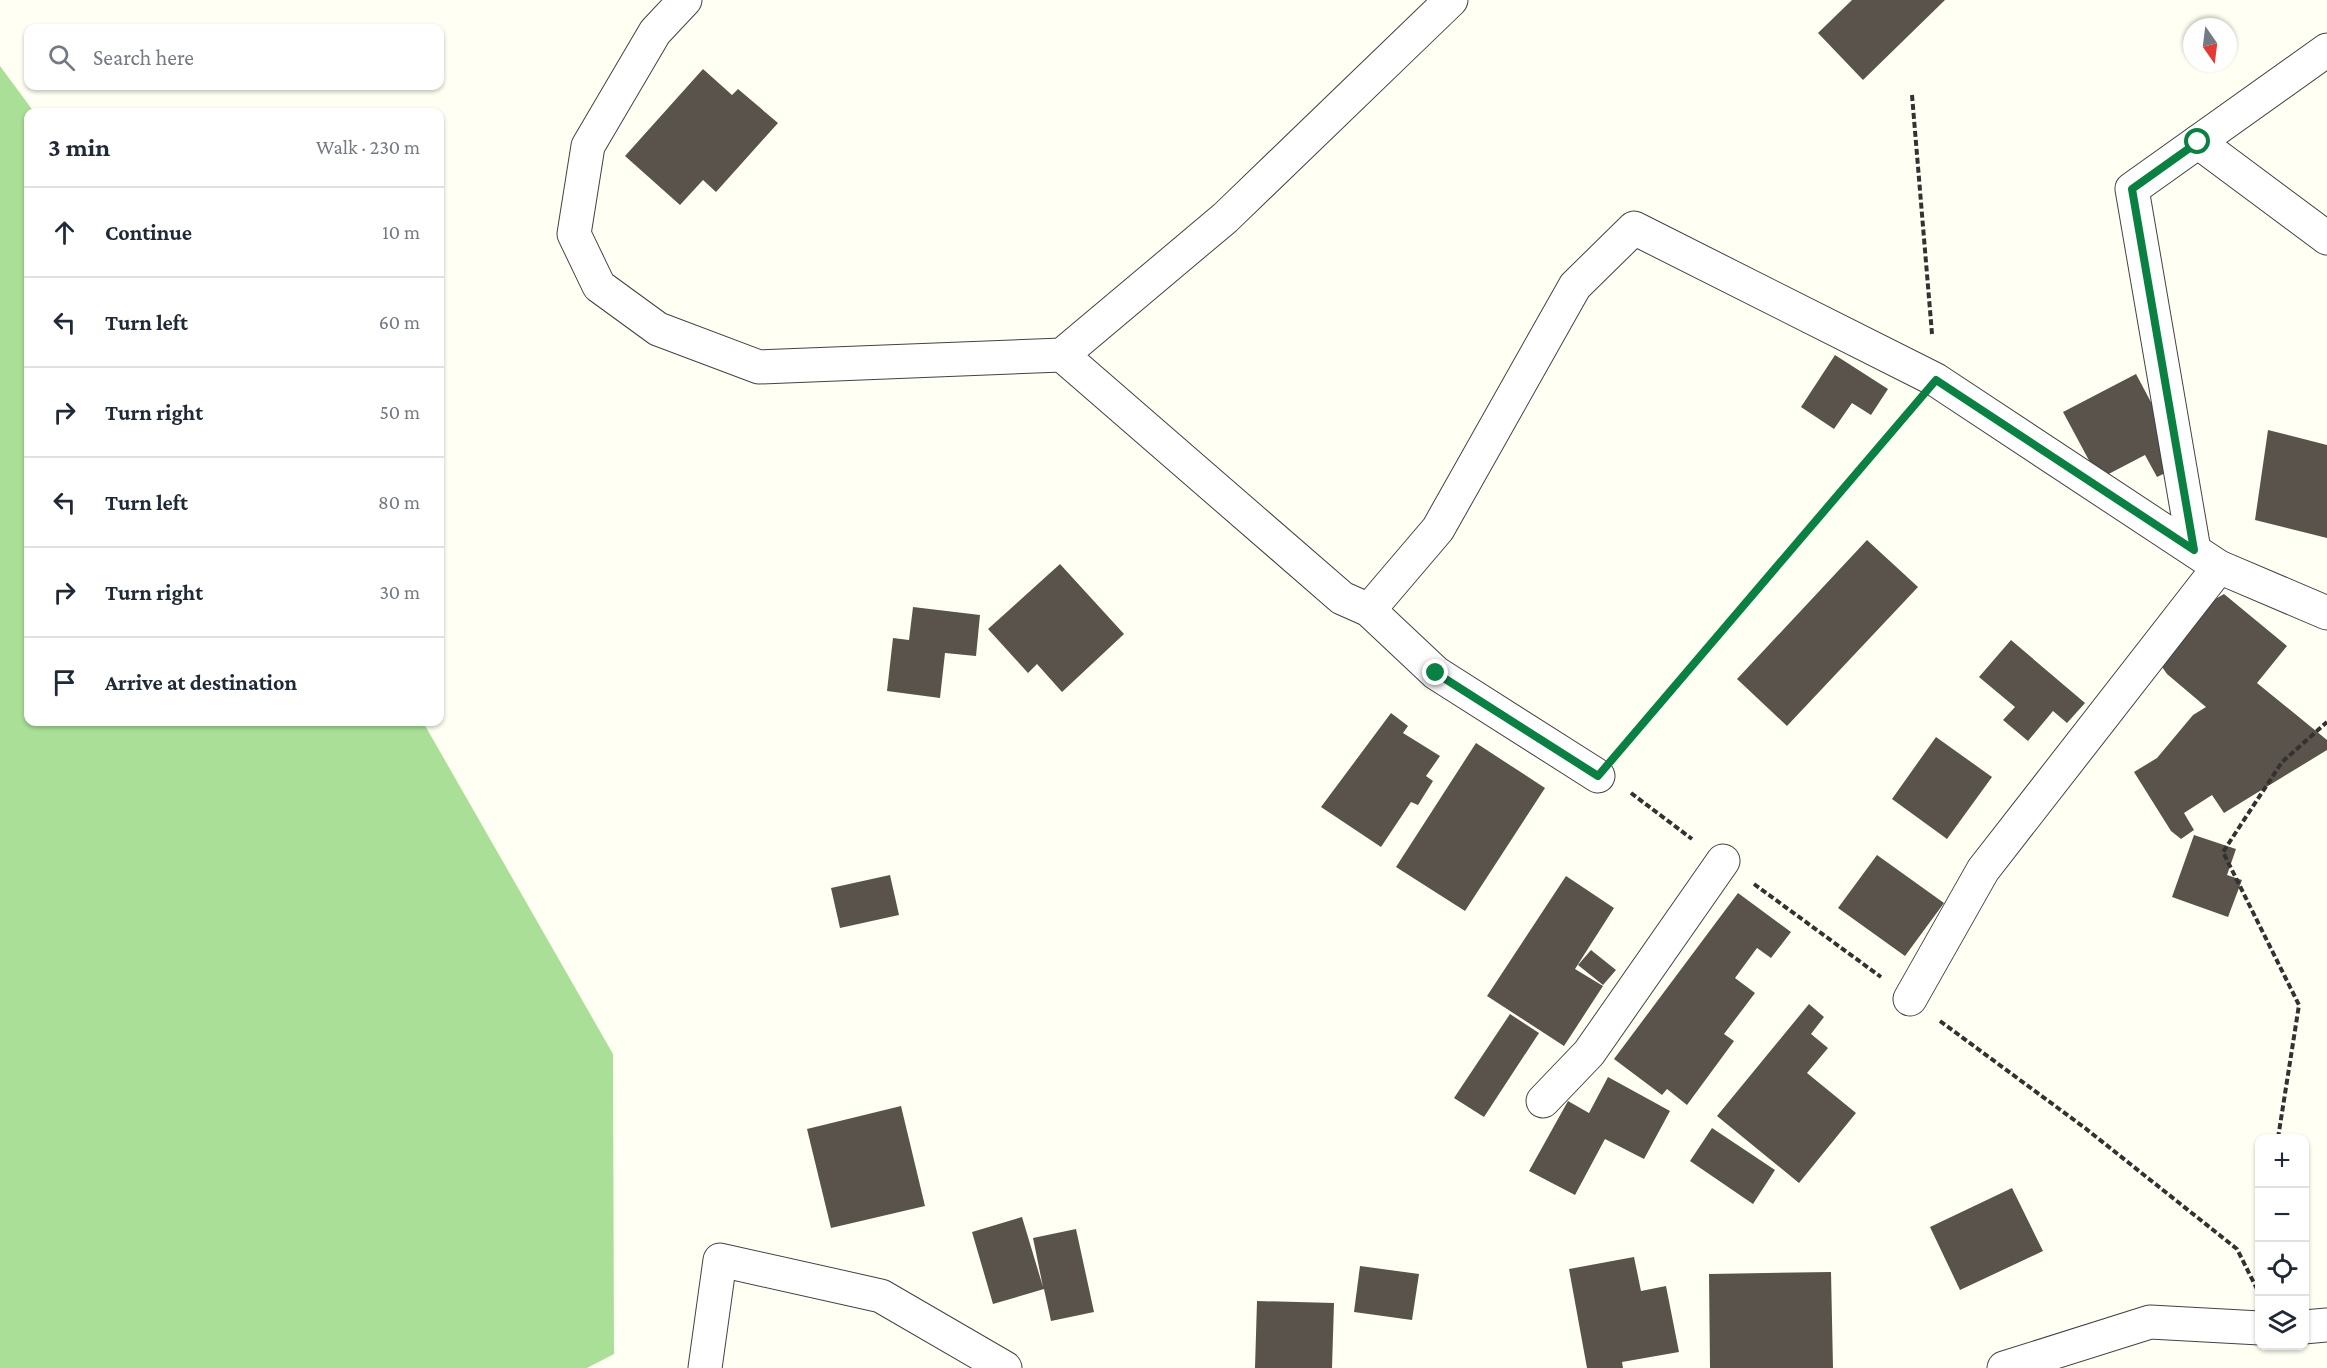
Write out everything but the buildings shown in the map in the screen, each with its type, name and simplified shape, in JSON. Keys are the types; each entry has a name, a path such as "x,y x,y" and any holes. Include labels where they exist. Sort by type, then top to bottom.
{"street":[{"path":"684,0 655,32 588,146 574,234 599,286 658,329 759,367 1062,356 1225,218 1451,0"},
{"path":"1910,999 1983,870 2206,558 2132,189 2327,50"},
{"path":"2198,142 2327,238"},
{"path":"1369,610 1438,529 1575,286 1634,228 1936,380 2206,558 2327,613"},
{"path":"1062,356 1342,598 1369,610 1436,673 1598,776"},
{"path":"1543,1101 1589,1053 1723,861"},
{"path":"705,1368 720,1260 881,1296 1005,1368"},
{"path":"2004,1368 2150,1322 2255,1328"},
{"path":"2309,1327 2327,1325"}],"path":[{"path":"1912,95 1936,380 1598,776 1632,794 2085,1128 2237,1249 2255,1286"},
{"path":"2279,1134 2299,1005 2223,852 2283,762 2327,722"}],"green space":[{"path":"0,66 31,108 24,108 24,726 425,726 613,1054 614,1354 587,1368 0,1368"}],"route":[{"path":"1436,673 1598,776 1936,380 2194,550 2132,189 2198,142"}]}
